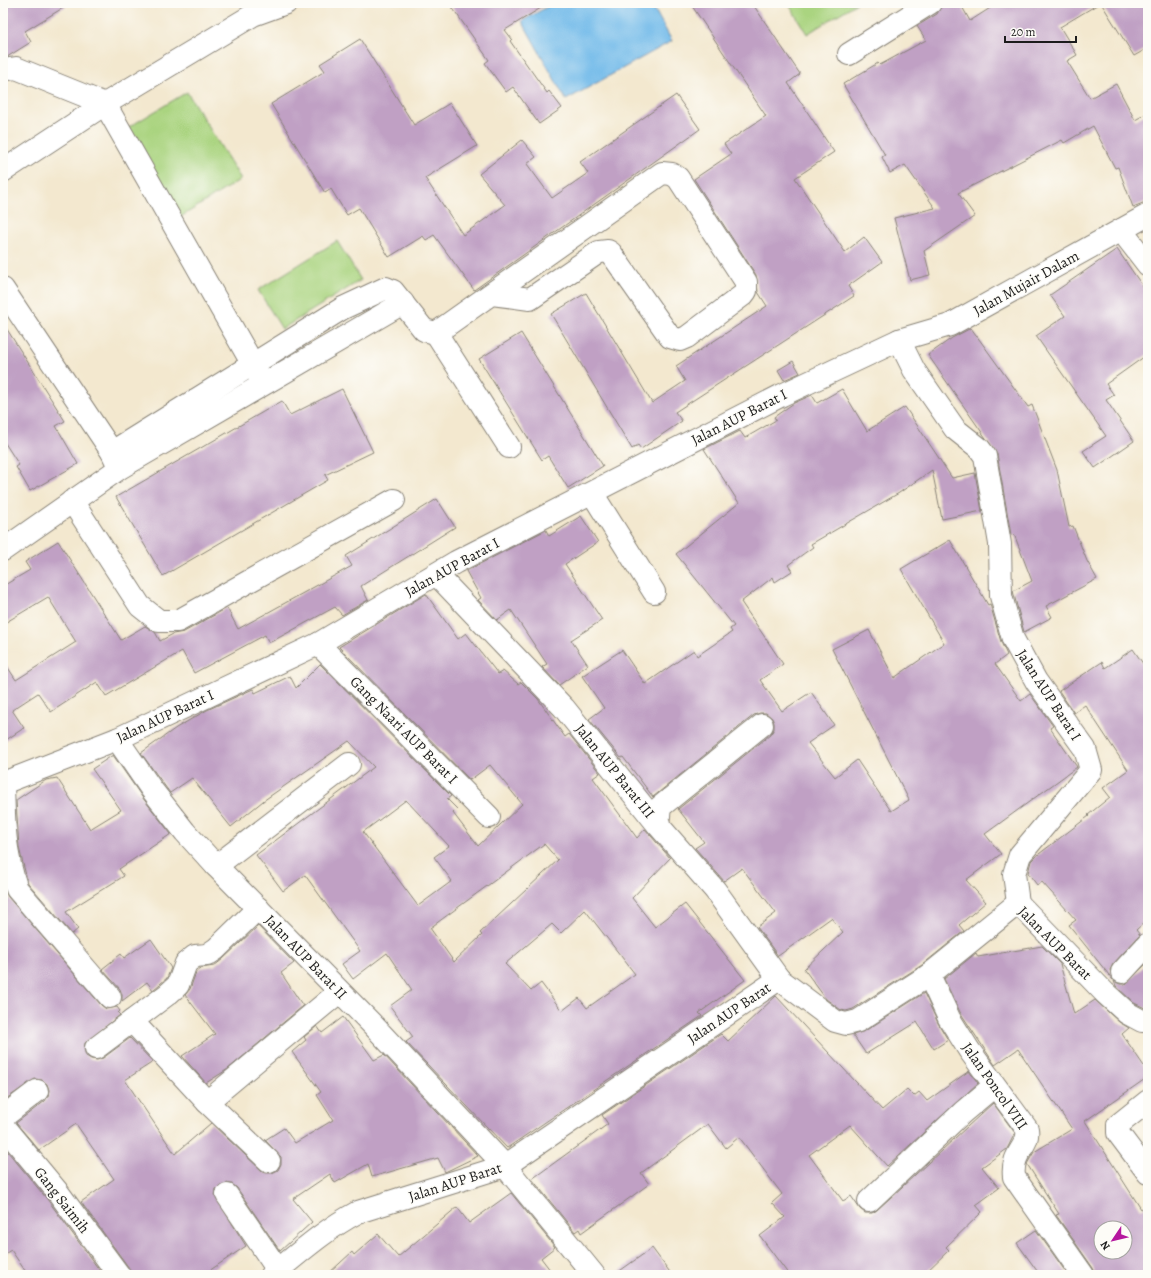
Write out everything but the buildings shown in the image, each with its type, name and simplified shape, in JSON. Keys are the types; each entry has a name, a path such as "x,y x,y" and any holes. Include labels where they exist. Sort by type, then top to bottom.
{"street":[{"path":"3,171 105,104 253,15 286,3"},
{"path":"849,54 930,3"},
{"path":"3,70 16,68 105,104 264,384"},
{"path":"436,333 662,174 667,172 678,178 746,282 747,287 743,295 687,337 680,340 670,337 611,253 608,251 599,252 530,300 492,294"},
{"name":"Jalan Mujair Dalam","path":"899,340 950,325 1148,215"},
{"path":"1122,230 1148,265"},
{"path":"3,550 72,501 116,460 254,364 343,308 372,293 386,288 394,291 424,330 436,333 509,447"},
{"path":"3,290 116,460"},
{"path":"116,460 264,384 403,303"},
{"name":"Jalan AUP Barat I","path":"3,783 117,739 318,644 437,575 456,562 592,494 782,395 899,340 914,370 955,430 979,448 985,456 1000,544 1001,596 1013,639 1036,681 1085,749 1091,770 1020,855 1014,874 1018,903"},
{"path":"592,494 654,592"},
{"path":"72,501 140,606 160,621 178,621 394,500"},
{"name":"Jalan AUP Barat III","path":"437,575 564,708 658,825 715,890 778,979"},
{"name":"Gang Naari AUP Barat I","path":"318,644 489,817"},
{"path":"658,825 660,807 762,725"},
{"name":"Jalan AUP Barat II","path":"117,739 152,790 185,832 216,866 372,1024 505,1166 594,1275"},
{"path":"216,866 349,764"},
{"path":"3,783 5,843 10,870 17,889 110,997"},
{"name":"Jalan AUP Barat","path":"275,1273 323,1233 358,1212 505,1166 778,979 835,1021 846,1024 858,1022 929,975 1018,903 1105,993 1127,1013 1142,1021 1148,1021"},
{"path":"96,1048 178,985 186,963 195,956 207,955 216,949 258,908"},
{"path":"1122,972 1148,944"},
{"name":"Jalan Poncol VIII","path":"929,975 949,1018 968,1050 1027,1129 1028,1139 1016,1156 1013,1166 1014,1177 1083,1275"},
{"path":"207,1102 339,992"},
{"path":"132,1021 207,1102 269,1161"},
{"path":"868,1201 963,1112 994,1086"},
{"path":"3,1117 37,1091"},
{"path":"1148,1101 1118,1125 1118,1133 1148,1173"},
{"name":"Gang Saimih","path":"3,1126 57,1191 119,1275"},
{"path":"227,1194 275,1273"}],"green space":[{"path":"788,3 857,3 807,34"},
{"path":"187,92 241,179 179,218 124,130"},
{"path":"337,241 361,280 282,329 258,290"}],"water":[{"path":"554,3 651,3 672,41 566,100 522,21"}]}
